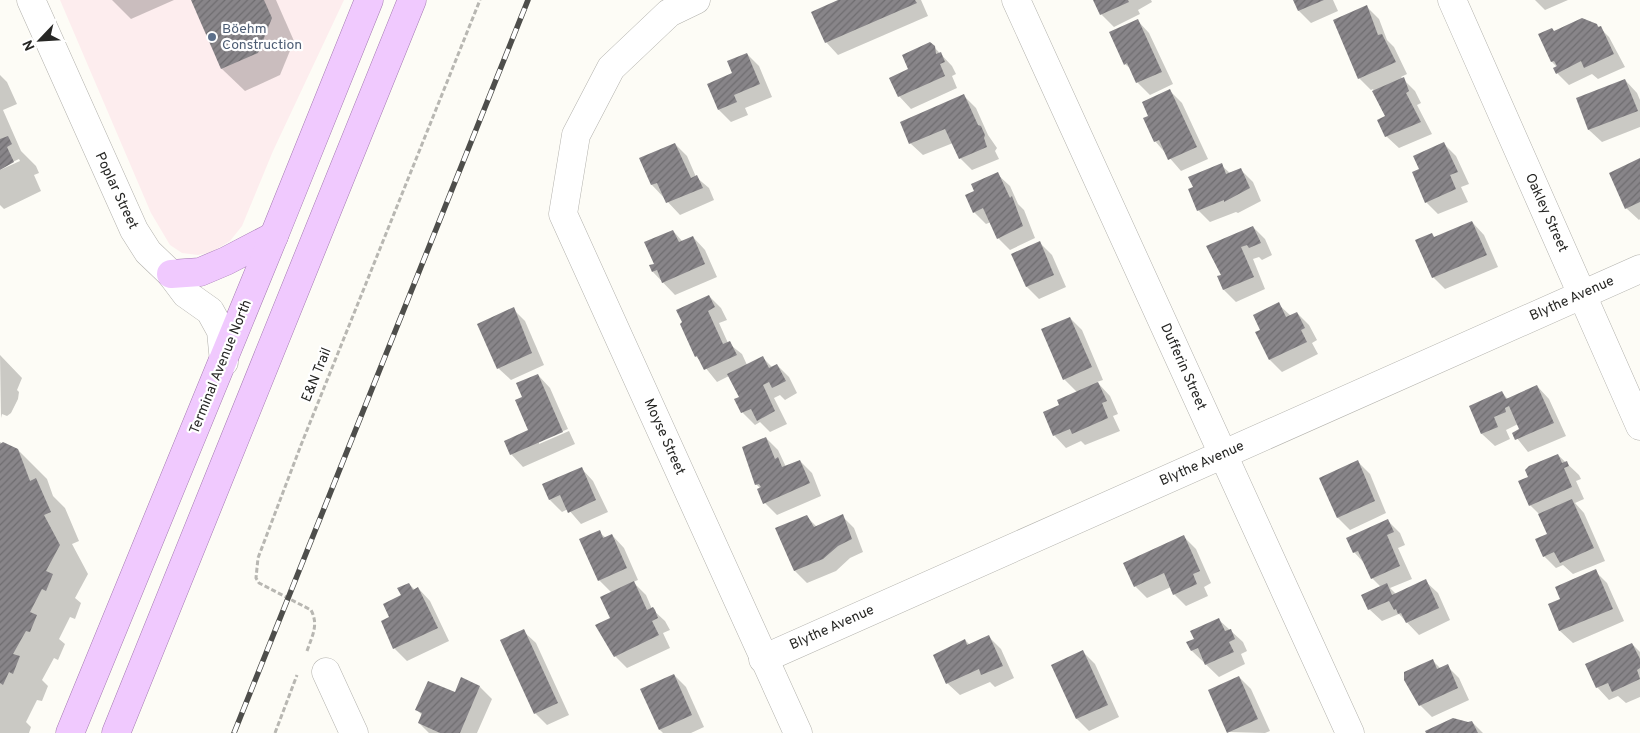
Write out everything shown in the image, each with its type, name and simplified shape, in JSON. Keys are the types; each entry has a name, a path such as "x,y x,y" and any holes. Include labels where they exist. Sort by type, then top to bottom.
{"main road":[{"name":"Terminal Avenue North","path":"70,733 224,362 255,279 369,0"},
{"path":"116,733 412,0"},
{"path":"171,274 200,272 241,254 274,236"}],"street":[{"name":"Poplar Street","path":"31,0 134,230 148,252 171,274 186,294 210,311 221,331 224,362"},
{"name":"Moyse Street","path":"696,0 669,12 611,68 576,135 563,214 798,733"},
{"name":"Dufferin Street","path":"1016,0 1350,733"},
{"name":"Oakley Street","path":"1452,0 1640,426"},
{"name":"Blythe Avenue","path":"763,659 1640,269"},
{"path":"326,672 354,733"}],"path":[{"name":"E&N Trail","path":"305,655 316,628 316,618 311,610 259,583 256,578 258,558 480,0"},
{"path":"274,733 298,673"}],"shaded area":[{"path":"60,0 344,0 273,151 242,226 230,241 212,252 198,255 182,253 170,245 151,213"}],"building":[{"path":"191,0 264,0 272,18 258,53 221,69"},
{"path":"838,0 915,0 917,3 825,43 811,12"},
{"path":"1093,0 1128,0 1129,2 1100,15"},
{"path":"1293,0 1324,0 1298,11"},
{"path":"1367,5 1378,35 1382,34 1396,62 1358,79 1333,20"},
{"path":"1582,18 1597,24 1598,27 1601,26 1614,54 1584,68 1581,61 1556,74 1553,68 1557,66 1554,61 1551,62 1538,34 1552,28 1554,31"},
{"path":"1138,19 1162,72 1136,83 1127,63 1124,65 1109,32"},
{"path":"930,42 935,46 936,54 941,52 945,62 940,64 945,76 898,97 889,78 908,69 902,55"},
{"path":"747,53 760,84 734,95 737,102 718,110 707,84 732,73 727,61"},
{"path":"1404,77 1409,91 1406,93 1421,122 1385,137 1377,120 1385,116 1372,91"},
{"path":"1625,79 1638,111 1588,130 1576,98"},
{"path":"1170,89 1197,147 1168,160 1159,140 1154,142 1143,118 1148,116 1142,102"},
{"path":"964,94 978,125 981,126 985,135 987,147 959,159 945,129 909,144 900,122"},
{"path":"8,136 12,144 7,147 14,162 0,170 0,139"},
{"path":"1444,142 1458,172 1450,175 1456,189 1425,203 1412,172 1419,169 1413,156"},
{"path":"675,143 691,178 697,175 703,188 666,203 657,183 651,185 639,158"},
{"path":"1640,158 1640,202 1625,209 1609,173"},
{"path":"1222,163 1226,174 1241,168 1250,188 1224,202 1224,200 1197,211 1188,189 1193,187 1188,177"},
{"path":"998,172 1010,198 1012,196 1023,226 997,239 983,208 973,213 965,195 974,191 971,184"},
{"path":"1472,221 1487,255 1432,278 1415,240 1432,233 1434,237"},
{"path":"1253,226 1261,243 1249,248 1247,245 1241,247 1254,277 1223,290 1217,276 1221,275 1206,246"},
{"path":"673,230 679,242 693,236 705,264 662,283 657,270 652,272 649,265 654,264 644,242"},
{"path":"1040,241 1054,275 1026,287 1011,254"},
{"path":"709,295 715,307 708,311 723,344 730,341 737,355 704,370 697,356 695,357 680,324 682,322 676,310"},
{"path":"1279,302 1286,317 1297,312 1305,328 1301,330 1307,342 1269,360 1255,332 1260,330 1253,315"},
{"path":"514,307 532,353 497,369 477,324"},
{"path":"1070,317 1092,367 1063,380 1041,329"},
{"path":"763,356 769,368 777,364 786,381 772,388 769,382 763,385 775,411 757,421 751,409 741,413 734,399 739,397 727,374"},
{"path":"538,374 563,432 510,455 504,441 528,430 515,400 522,397 516,383"},
{"path":"1098,382 1107,401 1102,403 1108,418 1072,434 1070,429 1053,436 1043,412 1059,405 1057,400"},
{"path":"1537,385 1554,423 1515,440 1512,433 1519,429 1509,406 1505,408 1506,412 1494,417 1498,427 1481,434 1469,406 1502,391 1506,399"},
{"path":"766,437 775,459 778,457 782,467 800,460 810,483 763,504 757,489 761,487 759,484 755,485 742,447"},
{"path":"3,442 18,449 30,481 36,478 51,512 44,515 60,545 46,571 53,574 46,591 42,589 30,612 37,615 30,632 26,631 13,654 20,656 13,674 9,672 3,685 0,683 0,444"},
{"path":"1558,454 1562,463 1567,461 1569,466 1564,468 1572,487 1529,506 1518,481 1528,477 1525,470 1529,466"},
{"path":"1358,460 1375,501 1337,518 1319,478"},
{"path":"582,467 596,500 568,513 560,495 549,500 542,484"},
{"path":"1572,499 1594,548 1560,563 1554,552 1543,557 1535,539 1547,534 1538,514"},
{"path":"843,514 852,539 838,546 823,559 794,571 775,528 807,515 814,527"},
{"path":"1388,519 1394,532 1387,535 1400,566 1371,579 1358,551 1353,553 1346,538"},
{"path":"600,530 603,538 612,534 627,568 598,581 579,539"},
{"path":"1184,535 1200,571 1193,574 1197,584 1173,595 1164,573 1134,587 1123,563"},
{"path":"1596,569 1613,609 1559,631 1548,604 1560,599 1555,587"},
{"path":"1426,579 1439,608 1406,623 1401,613 1398,614 1396,609 1394,610 1389,601 1368,610 1361,595 1387,583 1392,595"},
{"path":"634,581 647,610 653,607 655,610 658,618 652,621 659,635 614,657 595,625 610,618 600,597"},
{"path":"409,583 413,590 418,587 438,628 393,649 381,621 389,617 383,604 401,595 397,588"},
{"path":"1219,618 1225,631 1231,629 1235,639 1229,642 1234,652 1205,665 1198,648 1191,651 1186,642 1194,639 1190,631"},
{"path":"524,629 558,703 534,714 500,640"},
{"path":"989,635 1003,666 981,675 979,669 946,684 933,655 965,639 967,645"},
{"path":"1632,643 1640,659 1640,668 1637,670 1640,679 1612,692 1608,683 1596,688 1585,664"},
{"path":"1083,650 1108,705 1076,719 1051,665"},
{"path":"1433,659 1437,669 1448,664 1458,688 1419,706 1404,680 1404,672"},
{"path":"674,674 692,715 659,730 640,689"},
{"path":"1239,676 1258,719 1227,733 1208,690"},
{"path":"461,677 480,686 460,733 440,733 418,723 422,713 415,710 428,681 455,692"},
{"path":"1453,718 1468,722 1472,721 1478,733 1426,733 1425,731"}],"railway":[{"path":"234,733 528,0"}],"place":[{"name":"Böehm Construction","path":"212,37"}]}
